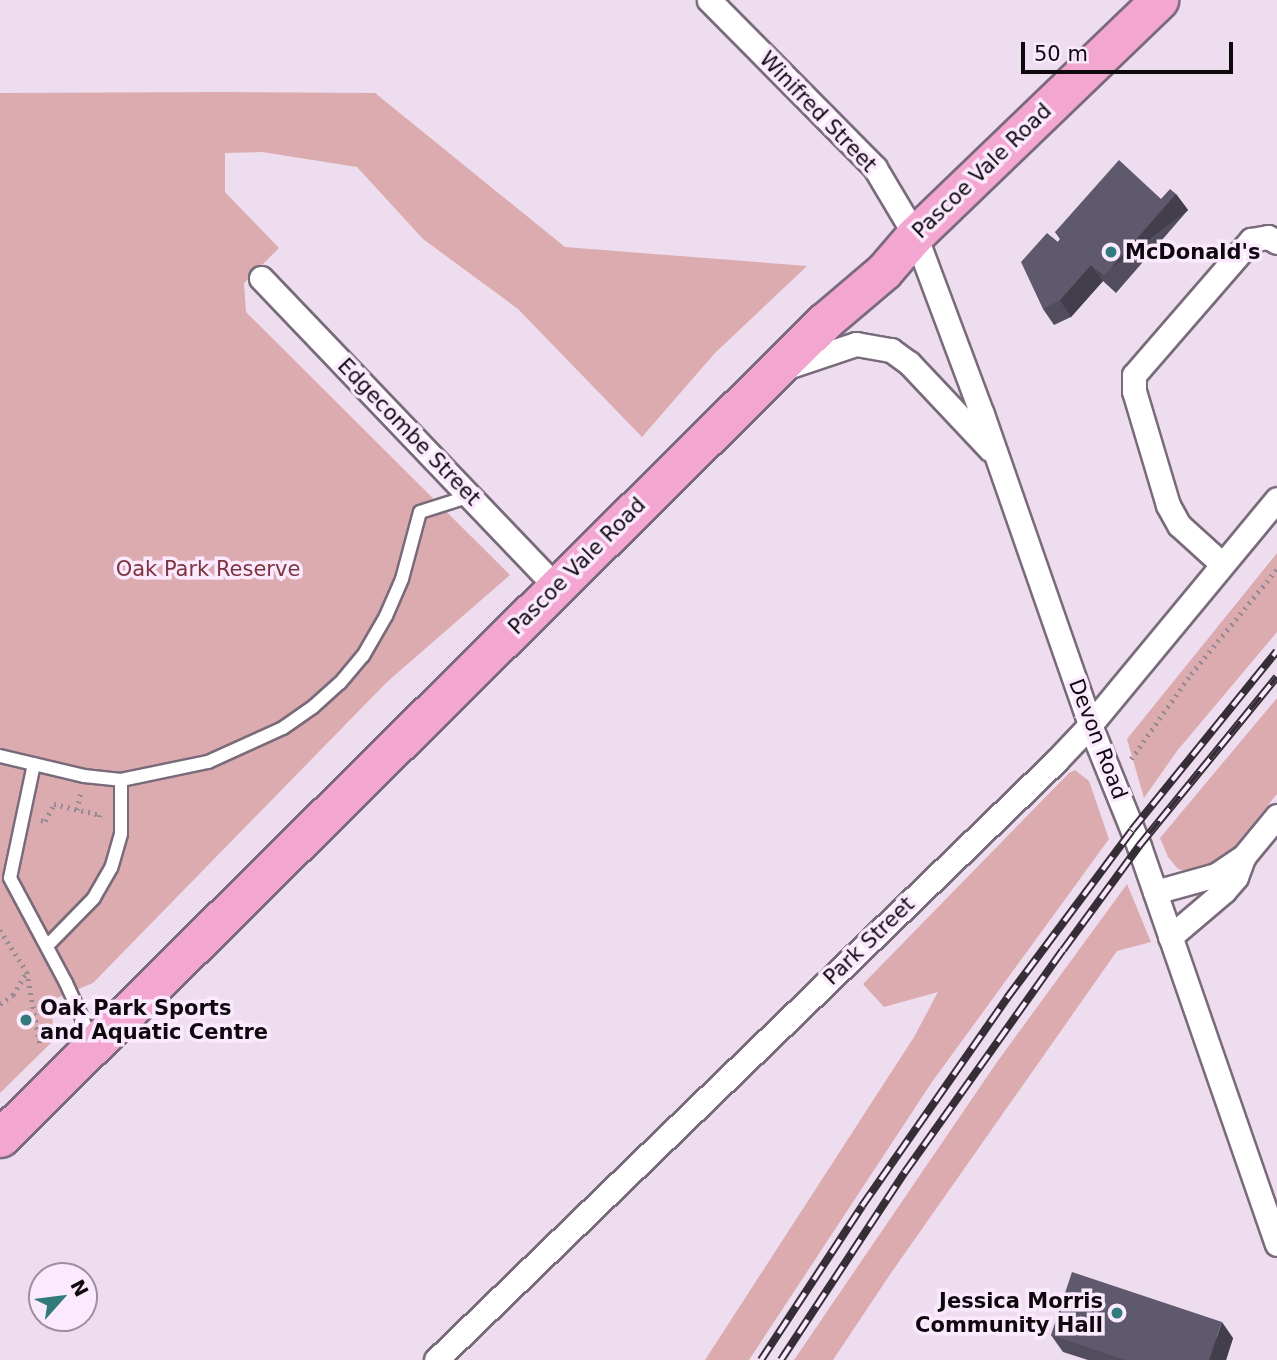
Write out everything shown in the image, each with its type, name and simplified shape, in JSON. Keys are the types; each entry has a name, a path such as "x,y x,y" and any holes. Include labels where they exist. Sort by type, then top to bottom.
{"main road":[{"name":"Pascoe Vale Road","path":"0,1138 772,373 824,322 884,271 915,235 1159,0"}],"street":[{"name":"Winifred Street","path":"709,0 875,168 915,235"},
{"name":"Devon Road","path":"915,235 1090,725 1111,773 1155,892 1277,1244"},
{"path":"1222,564 1179,525 1168,505 1134,391 1134,375 1251,240 1268,237 1277,242"},
{"name":"Edgecombe Street","path":"261,278 556,587"},
{"path":"772,373 856,344 891,350 909,363 995,453"},
{"name":"Park Street","path":"436,1360 1090,725 1277,499"},
{"path":"1155,892 1216,875 1244,856 1277,816"},
{"path":"1170,937 1224,891 1236,877 1244,856"}],"lane":[{"path":"0,756 121,780 208,762 283,728 313,707 340,683 363,656 386,616 402,579 421,512 470,496"},
{"path":"34,764 10,878 12,888 47,946 95,1046"},
{"path":"47,946 94,898 111,868 121,834 121,780"}],"path":[{"path":"1111,773 1133,757 1191,674 1277,569"},
{"path":"24,815 46,821 54,804 100,816 98,833 121,834"},
{"path":"0,930 27,972 40,1044"},
{"path":"0,1004 13,995 27,972"}],"green space":[{"name":"Oak Park Reserve","path":"0,93 375,93 565,247 807,266 715,353 642,437 518,309 423,239 357,167 262,152 225,153 225,192 279,248 244,283 246,312 510,575 387,682 93,983 50,1001 55,1039 0,1093"},
{"path":"1277,553 1277,632 1177,751 1144,798 1127,739"},
{"path":"1277,698 1277,794 1224,859 1194,873 1178,869 1168,857 1160,838"},
{"path":"1075,770 1089,781 1109,839 932,1082 749,1360 705,1360 914,1037 938,992 884,1007 863,984 1069,773"},
{"path":"1127,884 1151,942 1117,951 833,1360 794,1360 997,1062"}],"building":[{"name":"McDonald's","path":"1119,160 1161,199 1170,189 1176,194 1104,276 1091,265 1060,300 1043,309 1021,262 1047,233 1058,242 1061,238 1055,232"},
{"name":"Jessica Morris Community Hall","path":"1072,1272 1222,1322 1209,1360 1125,1360 1051,1335"}],"railway":[{"path":"761,1360 862,1206 1007,998 1132,830 1277,651"},
{"path":"781,1360 905,1172 1063,950 1139,846 1277,677"}],"place":[{"name":"McDonald's","path":"1111,252"},
{"name":"Oak Park Sports and Aquatic Centre","path":"26,1020"},
{"name":"Jessica Morris Community Hall","path":"1117,1313"}]}
